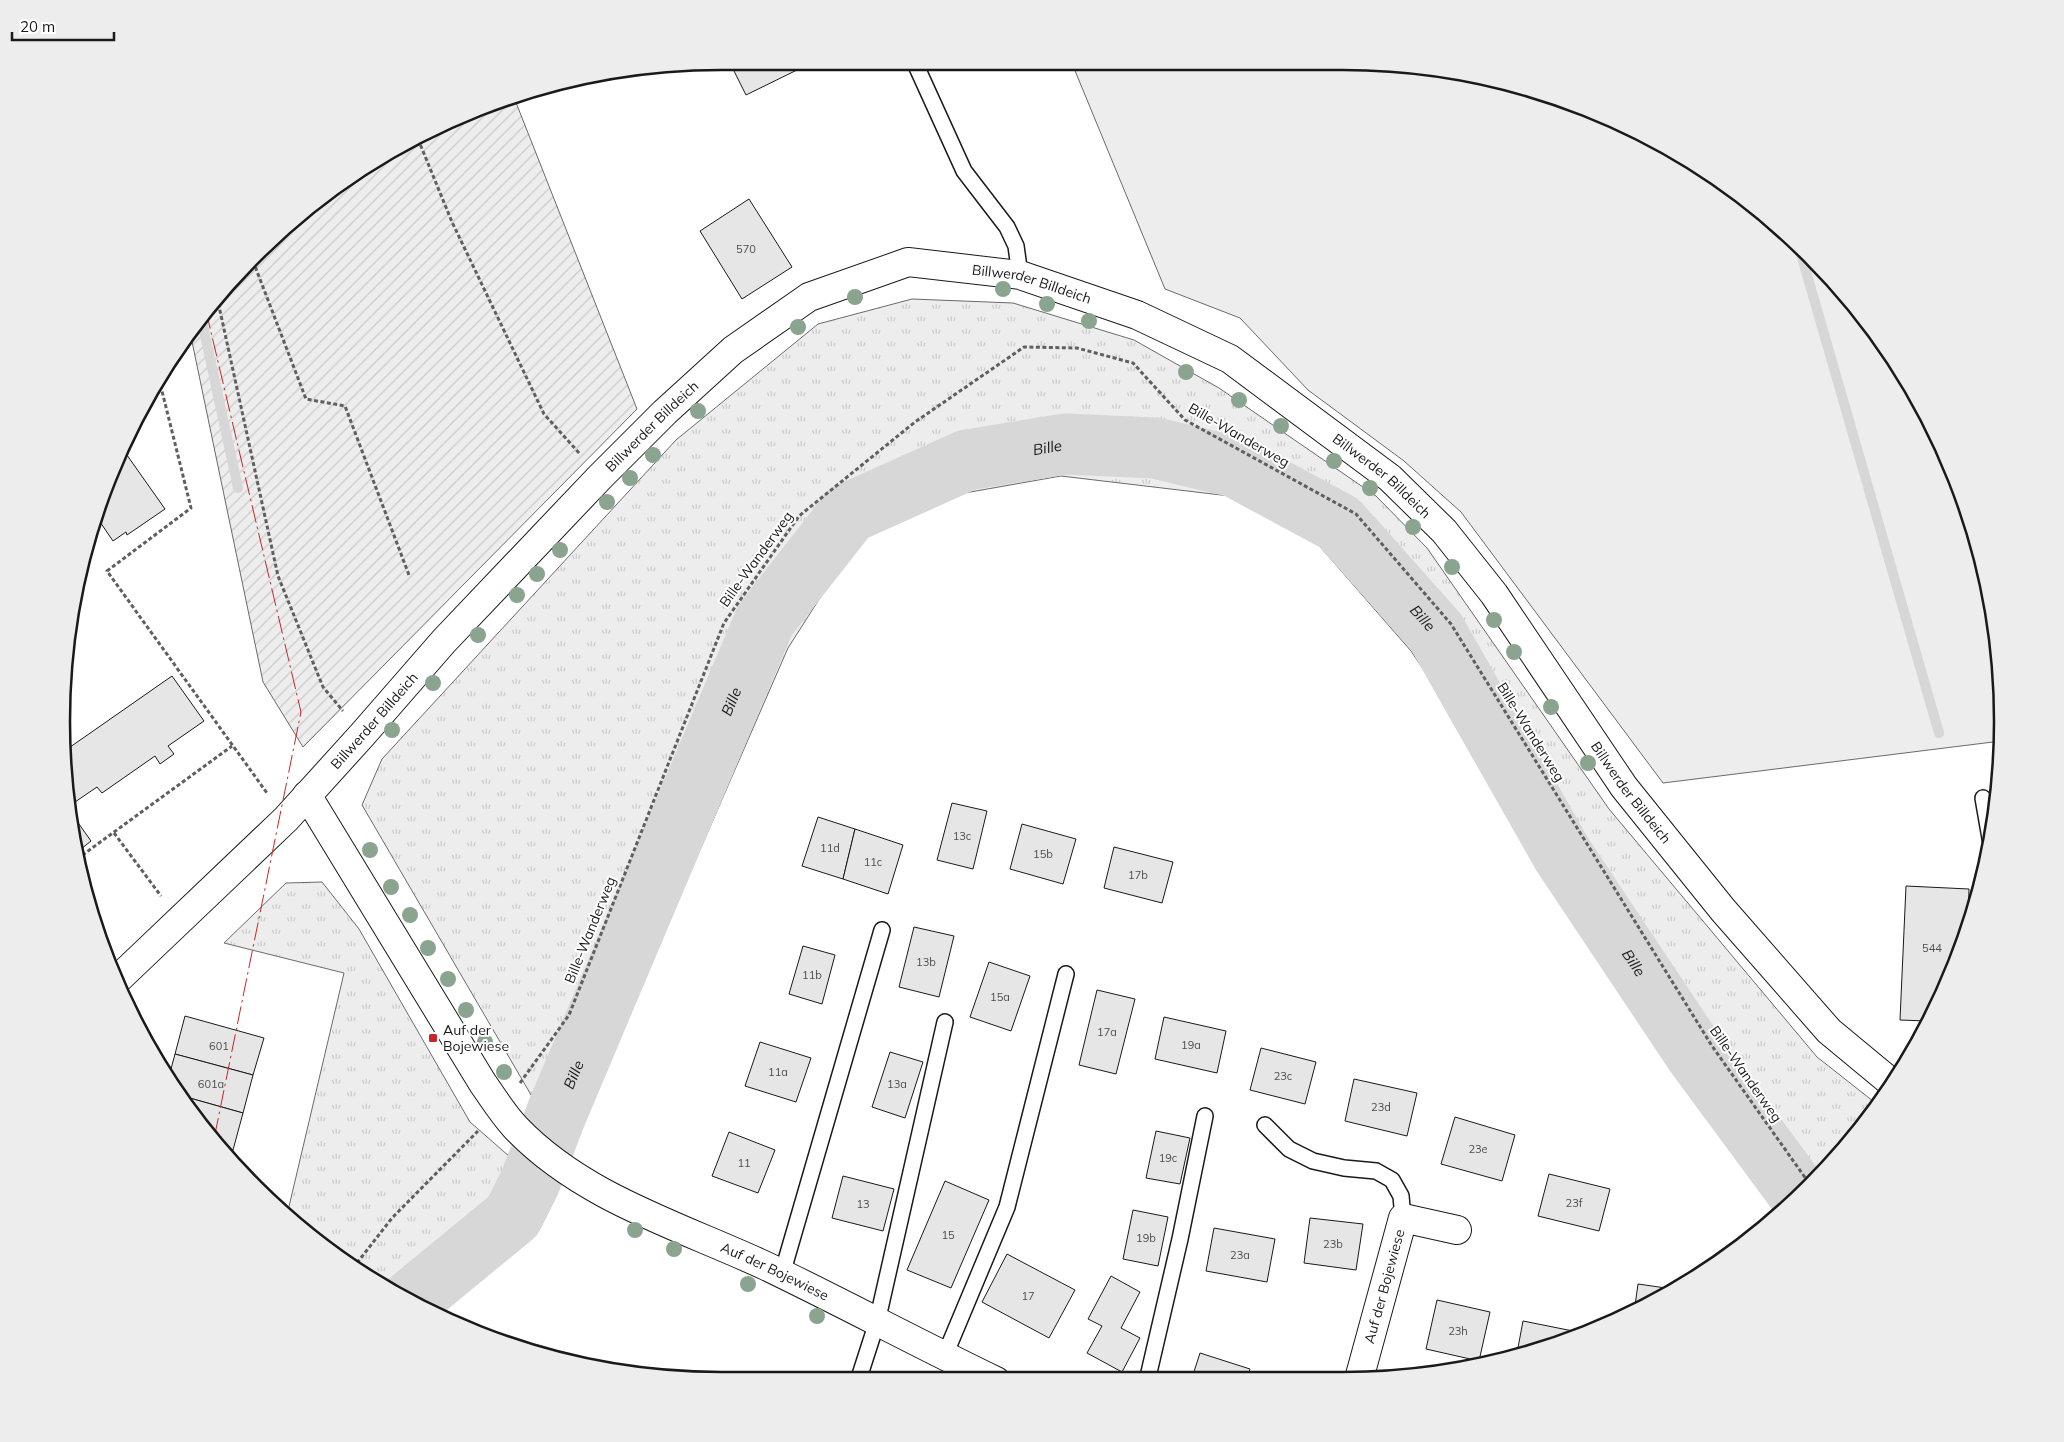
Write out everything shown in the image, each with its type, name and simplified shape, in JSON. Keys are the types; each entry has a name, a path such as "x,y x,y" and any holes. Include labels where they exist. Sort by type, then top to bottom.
{"street":[{"name":"Billwerder Billdeich","path":"122,975 286,819 444,641 664,412 733,350 810,297 908,262 1020,275 1137,315 1230,359 1390,478 1444,530 1494,594 1624,787 1723,910 1829,1031 1887,1079"},
{"path":"307,795 500,1109"},
{"name":"Auf der Bojewiese","path":"500,1109 523,1135 555,1161 592,1186 625,1204 782,1274 978,1372"},
{"name":"Auf der Bojewiese","path":"1361,1372 1403,1218 1457,1230"}],"lane":[{"path":"918,70 964,171 1007,227 1016,246 1020,275"},
{"path":"1983,798 1986,817"},
{"path":"782,1274 882,930"},
{"path":"945,1355 1007,1207 1066,974"},
{"path":"861,1372 877,1322 945,1022"},
{"path":"1149,1372 1180,1239 1205,1116"},
{"path":"1265,1124 1289,1149 1313,1161 1344,1168 1376,1171 1392,1180 1402,1196 1403,1218"}],"path":[{"path":"420,144 452,222 544,414 600,478"},
{"path":"255,267 306,399 345,406 409,575"},
{"path":"219,308 278,576 323,687 363,734"},
{"name":"Bille-Wanderweg","path":"358,1261 392,1218 500,1109 569,1015 724,623 799,516 915,422 1024,347 1077,348 1133,363 1185,420 1356,514 1451,624 1712,1046 1806,1178"},
{"path":"161,388 191,508 107,571 286,819"},
{"path":"84,854 232,746"},
{"path":"114,833 179,920"}],"shaded area":[{"path":"1075,70 1343,70 1386,71 1428,76 1511,92 1552,105 1631,137 1669,157 1739,205 1803,261 1859,325 1884,359 1907,396 1927,433 1944,472 1972,553 1981,594 1993,678 1994,742 1663,783 1461,512 1404,461 1308,390 1240,318 1165,289"}],"green space":[{"path":"516,104 637,409 303,747 263,682 192,342 232,292 261,261 325,205 395,157 433,137"},
{"path":"912,299 1013,303 1134,340 1219,388 1376,496 1427,548 1609,809 1817,1057 1872,1100 1859,1117 1832,1150 1780,1202 1411,651 1315,541 1238,497 1061,476 959,494 857,540 788,648 574,1139 541,1112 362,805 382,759 676,440 818,324"},
{"path":"322,882 359,929 470,1122 550,1192 512,1242 434,1306 395,1285 359,1262 289,1207 344,973 224,943 286,883"}],"building":[{"path":"734,70 797,70 746,95"},
{"path":"749,199 792,267 742,299 700,231"},
{"path":"127,455 165,509 127,535 126,532 113,541 101,524"},
{"path":"172,676 204,721 168,746 174,754 160,764 155,756 102,793 97,787 75,802 71,747"},
{"path":"952,803 987,811 973,869 937,860"},
{"path":"818,817 855,829 843,879 802,866"},
{"path":"79,824 91,841 83,848"},
{"path":"1022,824 1076,839 1063,884 1010,869"},
{"path":"855,829 903,845 888,894 843,879"},
{"path":"1114,847 1173,862 1162,903 1104,888"},
{"path":"1906,886 1969,889 1969,899 1959,930 1927,1009 1921,1021 1900,1020"},
{"path":"914,927 954,936 939,997 899,987"},
{"path":"803,946 835,955 822,1004 789,994"},
{"path":"989,962 1030,976 1011,1031 970,1017"},
{"path":"1097,990 1135,999 1116,1074 1079,1065"},
{"path":"185,1016 264,1038 253,1075 175,1054"},
{"path":"1164,1017 1226,1031 1217,1073 1155,1059"},
{"path":"760,1042 811,1058 796,1102 745,1086"},
{"path":"1261,1048 1316,1062 1305,1104 1250,1090"},
{"path":"890,1052 923,1062 905,1118 872,1107"},
{"path":"175,1054 253,1075 243,1113 191,1098 171,1069"},
{"path":"1354,1079 1417,1093 1407,1136 1345,1121"},
{"path":"191,1098 243,1113 233,1150 205,1117"},
{"path":"1455,1117 1515,1135 1502,1181 1441,1164"},
{"path":"1156,1131 1190,1138 1180,1184 1146,1178"},
{"path":"729,1132 775,1150 758,1193 712,1176"},
{"path":"1549,1174 1610,1189 1599,1231 1538,1216"},
{"path":"843,1176 894,1189 883,1231 832,1218"},
{"path":"945,1181 989,1200 951,1288 907,1270"},
{"path":"1133,1210 1168,1217 1158,1266 1123,1259"},
{"path":"1310,1218 1363,1224 1356,1270 1304,1263"},
{"path":"1214,1228 1275,1239 1267,1282 1206,1271"},
{"path":"1007,1254 1075,1290 1049,1338 982,1302"},
{"path":"1111,1276 1140,1292 1121,1328 1140,1338 1122,1372 1087,1353 1102,1326 1088,1319"},
{"path":"1638,1284 1663,1288 1635,1303"},
{"path":"1437,1300 1490,1312 1480,1357 1470,1359 1426,1349"},
{"path":"1523,1321 1570,1330 1552,1337 1518,1348"},
{"path":"1200,1353 1250,1369 1249,1372 1194,1372"}],"waterway":[{"path":"1803,261 1939,733"},
{"path":"203,327 238,488"},
{"name":"Bille","path":"416,1296 513,1216 530,1182 557,1112 765,620 849,513 967,460 1065,444 1155,448 1235,467 1339,523 1436,632 1562,854 1696,1055 1795,1189"}],"power":[{"path":"208,321 301,712 216,1130"}],"place":[{"name":"Auf der Bojewiese","path":"433,1038"}]}
